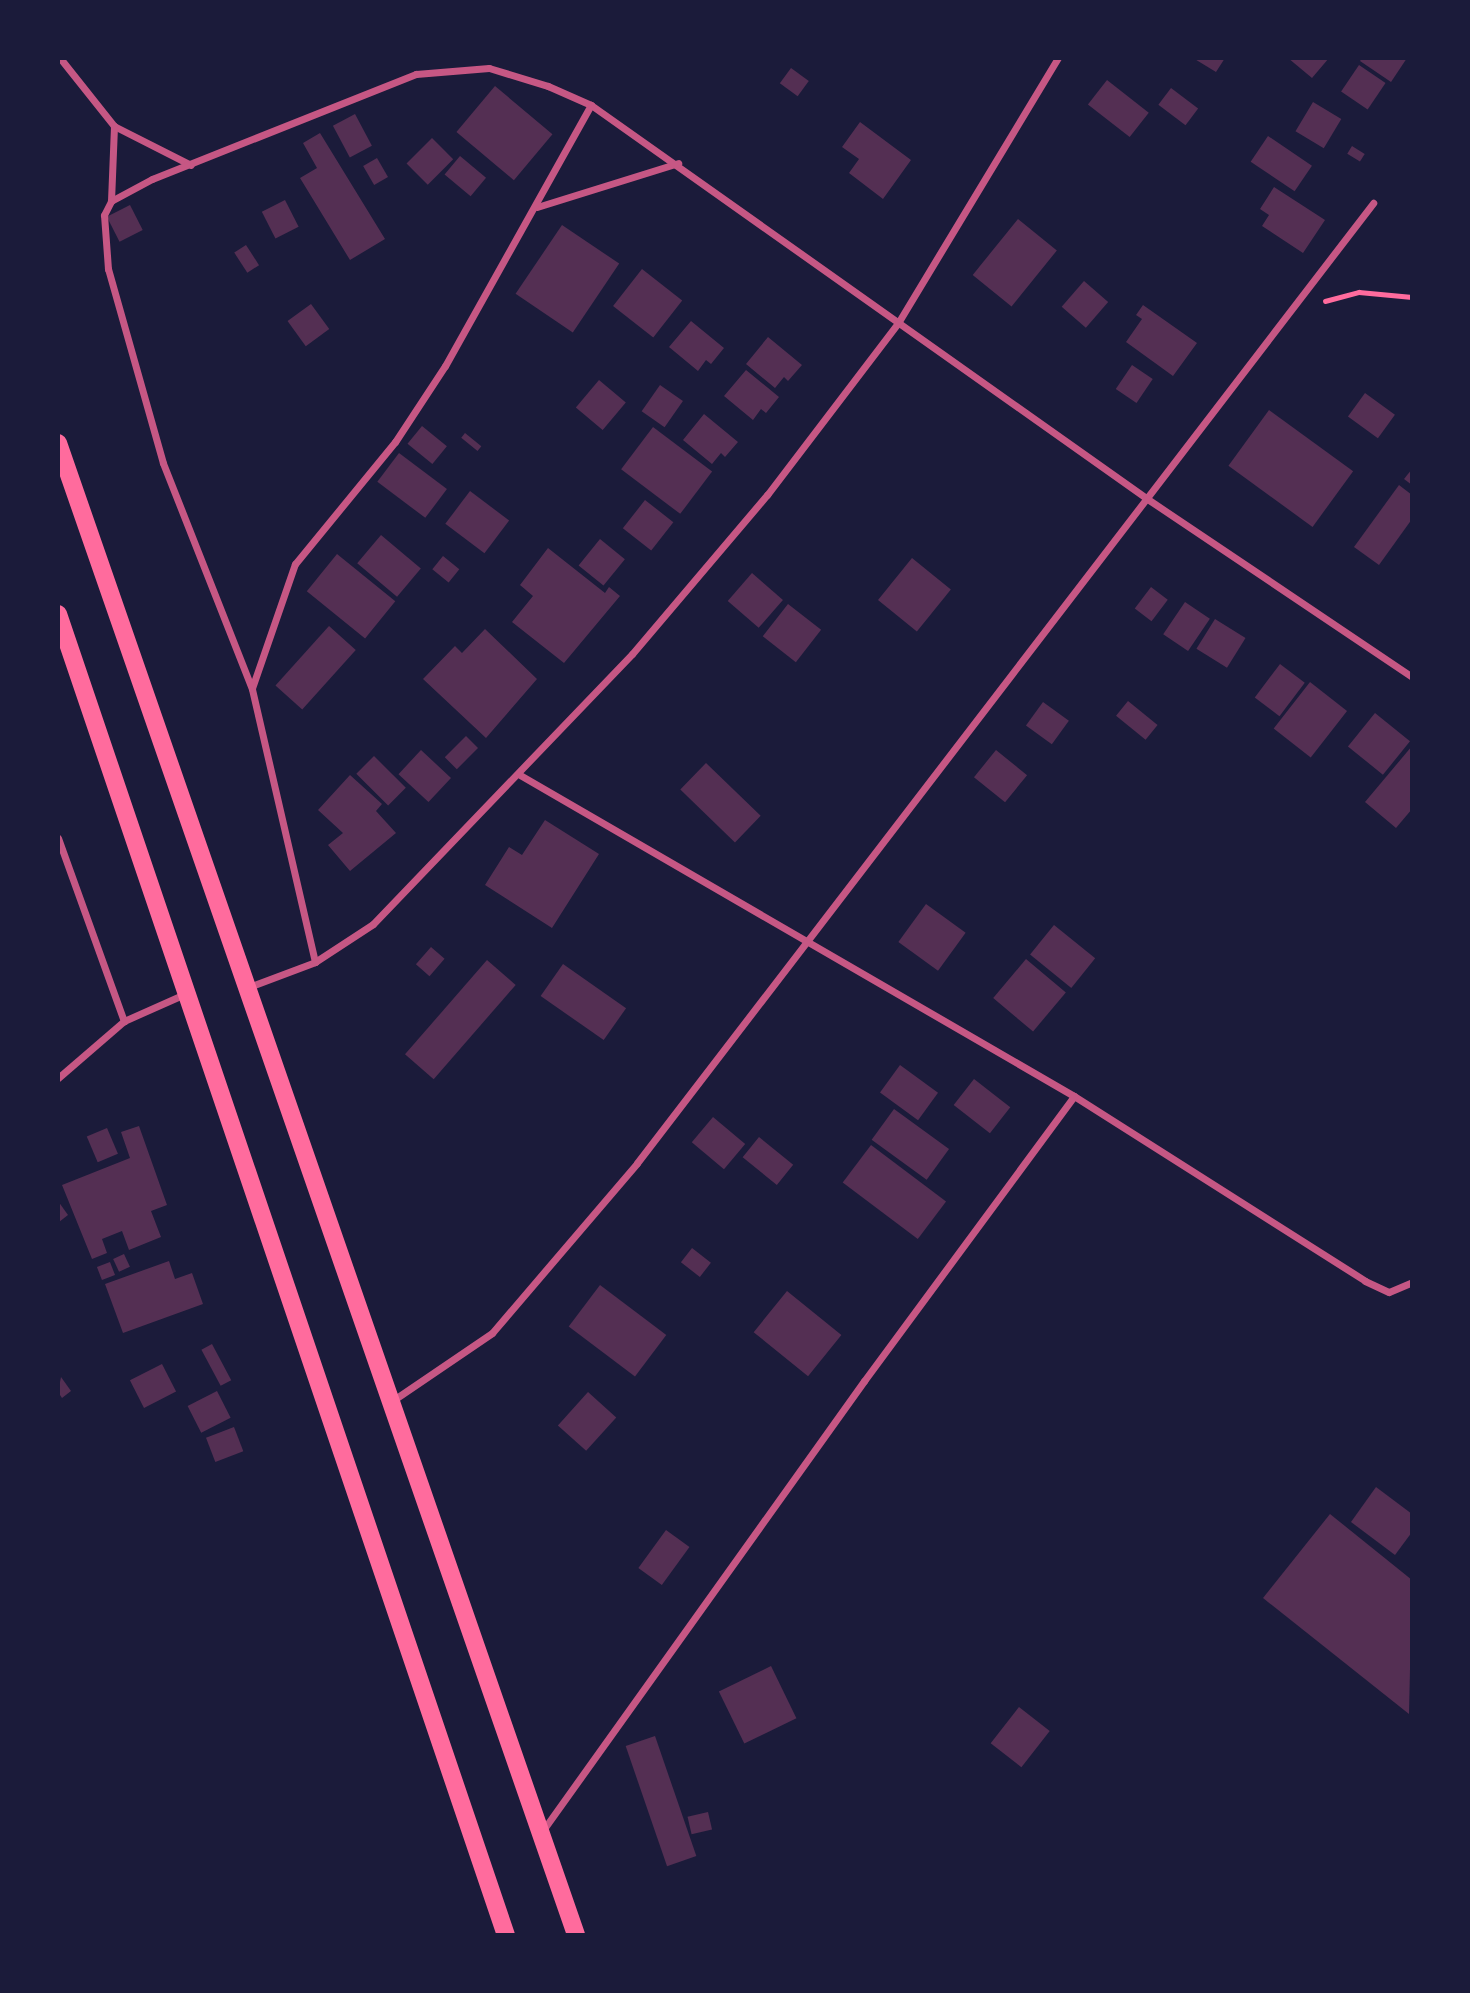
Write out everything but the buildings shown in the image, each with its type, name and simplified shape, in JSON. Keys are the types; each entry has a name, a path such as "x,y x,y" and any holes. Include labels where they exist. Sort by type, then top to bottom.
{"main road":[{"path":"58,443 576,1935"},
{"path":"58,614 506,1935"}],"street":[{"path":"60,58 114,126 191,165"},
{"path":"246,988 315,962 373,924 520,775 632,654 767,495 898,323 1058,58"},
{"path":"111,201 191,165 416,74 489,68 548,86 590,105 678,163 1146,498 1412,677"},
{"path":"252,689 295,564 395,442 537,207 590,105"},
{"path":"114,126 111,201 104,215 108,269 152,424 252,689 315,962"},
{"path":"537,207 678,163"},
{"path":"391,1401 492,1333 637,1163 803,943 1373,203"},
{"path":"520,775 803,943 1074,1096 1365,1281 1389,1292 1412,1282"},
{"path":"58,838 124,1021"},
{"path":"58,1078 124,1021 188,993"},
{"path":"541,1833 864,1381 1074,1096"}],"path":[{"path":"1290,311 1359,292 1412,297"}]}
